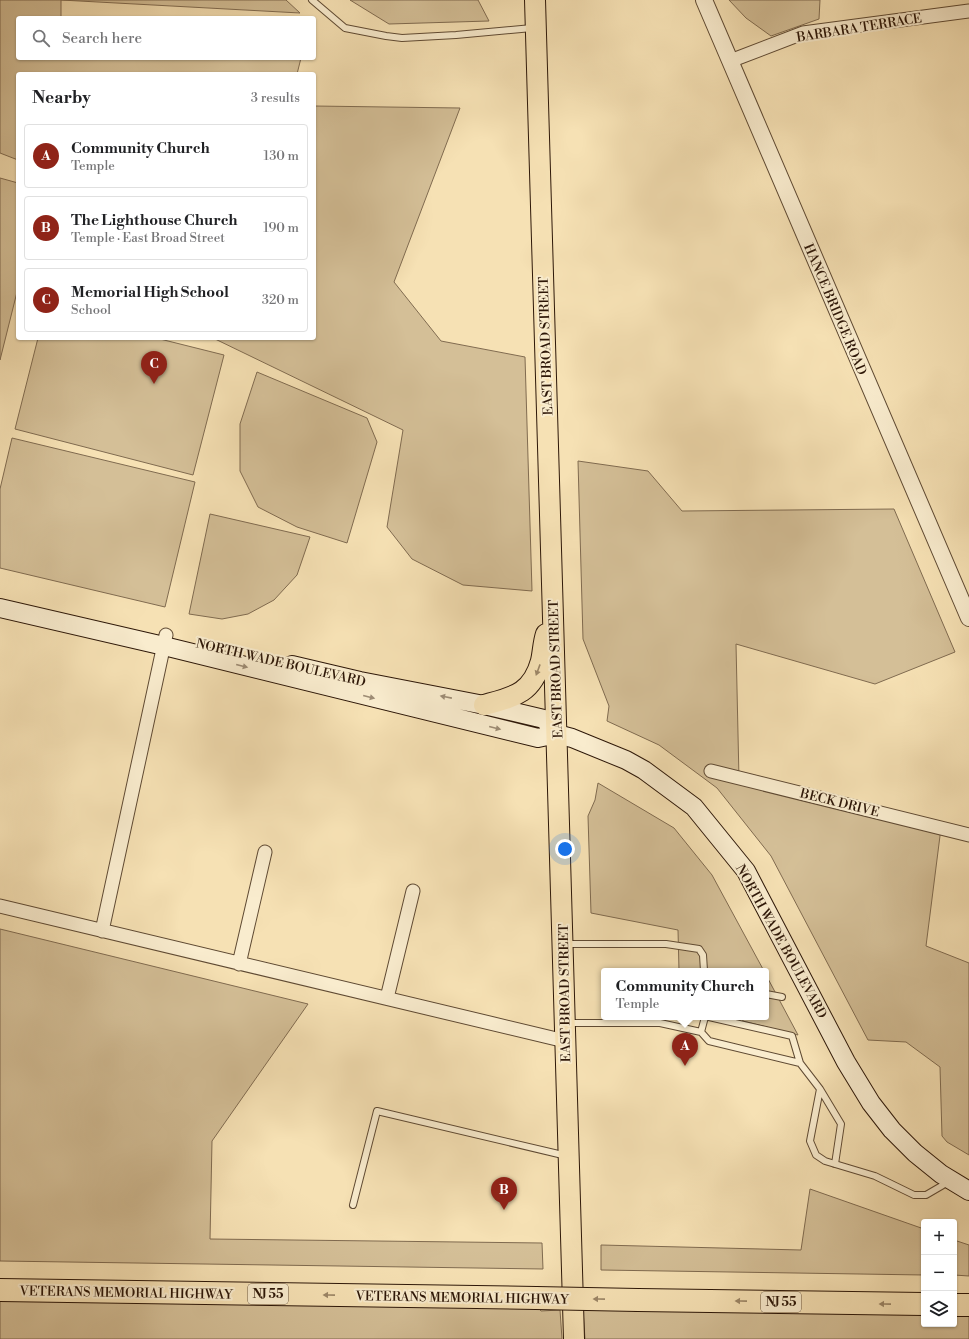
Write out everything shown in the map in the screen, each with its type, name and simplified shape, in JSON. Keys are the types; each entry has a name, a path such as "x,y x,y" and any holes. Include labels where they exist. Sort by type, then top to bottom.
{"highway":[{"name":"VETERANS MEMORIAL HIGHWAY","path":"0,1290 921,1304"},
{"path":"957,1305 969,1305"}],"main road":[{"name":"EAST BROAD STREET","path":"535,0 574,1339"},
{"name":"NORTH WADE BOULEVARD","path":"0,596 165,641 538,738 557,734 572,738 626,760 644,770 694,807 746,871 846,1062 871,1103 892,1130 915,1153 951,1180 969,1191"},
{"path":"484,705 521,694 530,685 537,673 541,660 553,605"},
{"name":"NORTH WADE BOULEVARD","path":"0,608 484,705 544,719 557,734"}],"street":[{"name":"HANCE BRIDGE ROAD","path":"704,0 969,618"},
{"name":"BARBARA TERRACE","path":"730,61 803,33 969,11"},
{"path":"102,930 165,641"},
{"name":"BECK DRIVE","path":"711,771 969,836"},
{"path":"240,964 265,852"},
{"path":"387,998 413,891"},
{"path":"0,906 387,998 565,1032"}],"lane":[{"path":"312,0 344,28 402,38 456,35 536,27"},
{"path":"563,944 666,944 699,949 703,955 704,968"},
{"path":"769,995 782,997"},
{"path":"701,1032 704,1020"},
{"path":"722,1020 792,1036 800,1063 820,1089 841,1124 835,1164"},
{"path":"565,1032 660,1023 701,1032 709,1040 800,1063"},
{"path":"820,1089 810,1141 816,1155 825,1161 875,1176 914,1195 926,1195 951,1180"},
{"path":"353,1205 377,1111 568,1157"}],"shaded area":[{"path":"0,0 61,0 61,16 16,16 16,60 300,60 298,72 16,72 16,159 0,153"},
{"path":"61,0 286,0 300,13"},
{"path":"350,0 478,0 489,21 389,24"},
{"path":"729,0 820,0 819,19 771,36 746,18"},
{"path":"316,106 460,108 394,282 441,341 525,357 532,591 463,585 412,559 387,527 403,430 217,340 316,340"},
{"path":"0,178 16,182 16,296 0,360"},
{"path":"37,340 164,340 224,355 193,475 15,429"},
{"path":"257,372 367,418 377,442 347,543 297,527 258,507 240,471 240,424"},
{"path":"12,438 195,482 165,607 0,568 0,489"},
{"path":"578,461 648,471 682,511 894,509 955,652 875,684 736,644 739,779 941,828 926,946 969,963 969,1155 947,1142 942,1136 940,1067 906,1042 868,1040 771,856 717,788 659,745 607,721 609,706 583,639"},
{"path":"210,514 310,537 297,575 274,600 248,614 222,619 189,614"},
{"path":"598,783 674,828 712,875 762,968 679,968 678,930 591,913 588,816 595,800"},
{"path":"0,929 308,1004 212,1141 210,1239 542,1243 543,1269 0,1261"},
{"path":"769,981 798,1035 743,1021 769,1020"},
{"path":"810,1189 921,1228 921,1275 601,1270 601,1245 801,1250"},
{"path":"957,1241 969,1245 969,1276 957,1275"},
{"path":"0,1297 536,1305 541,1311 560,1310 562,1339 0,1339"},
{"path":"583,1310 921,1314 921,1327 957,1327 957,1315 969,1315 969,1339 585,1339"}],"place":[{"name":"Memorial High School","path":"154,384"},
{"name":"Community Church","path":"685,1066"},
{"name":"The Lighthouse Church","path":"504,1210"}]}
